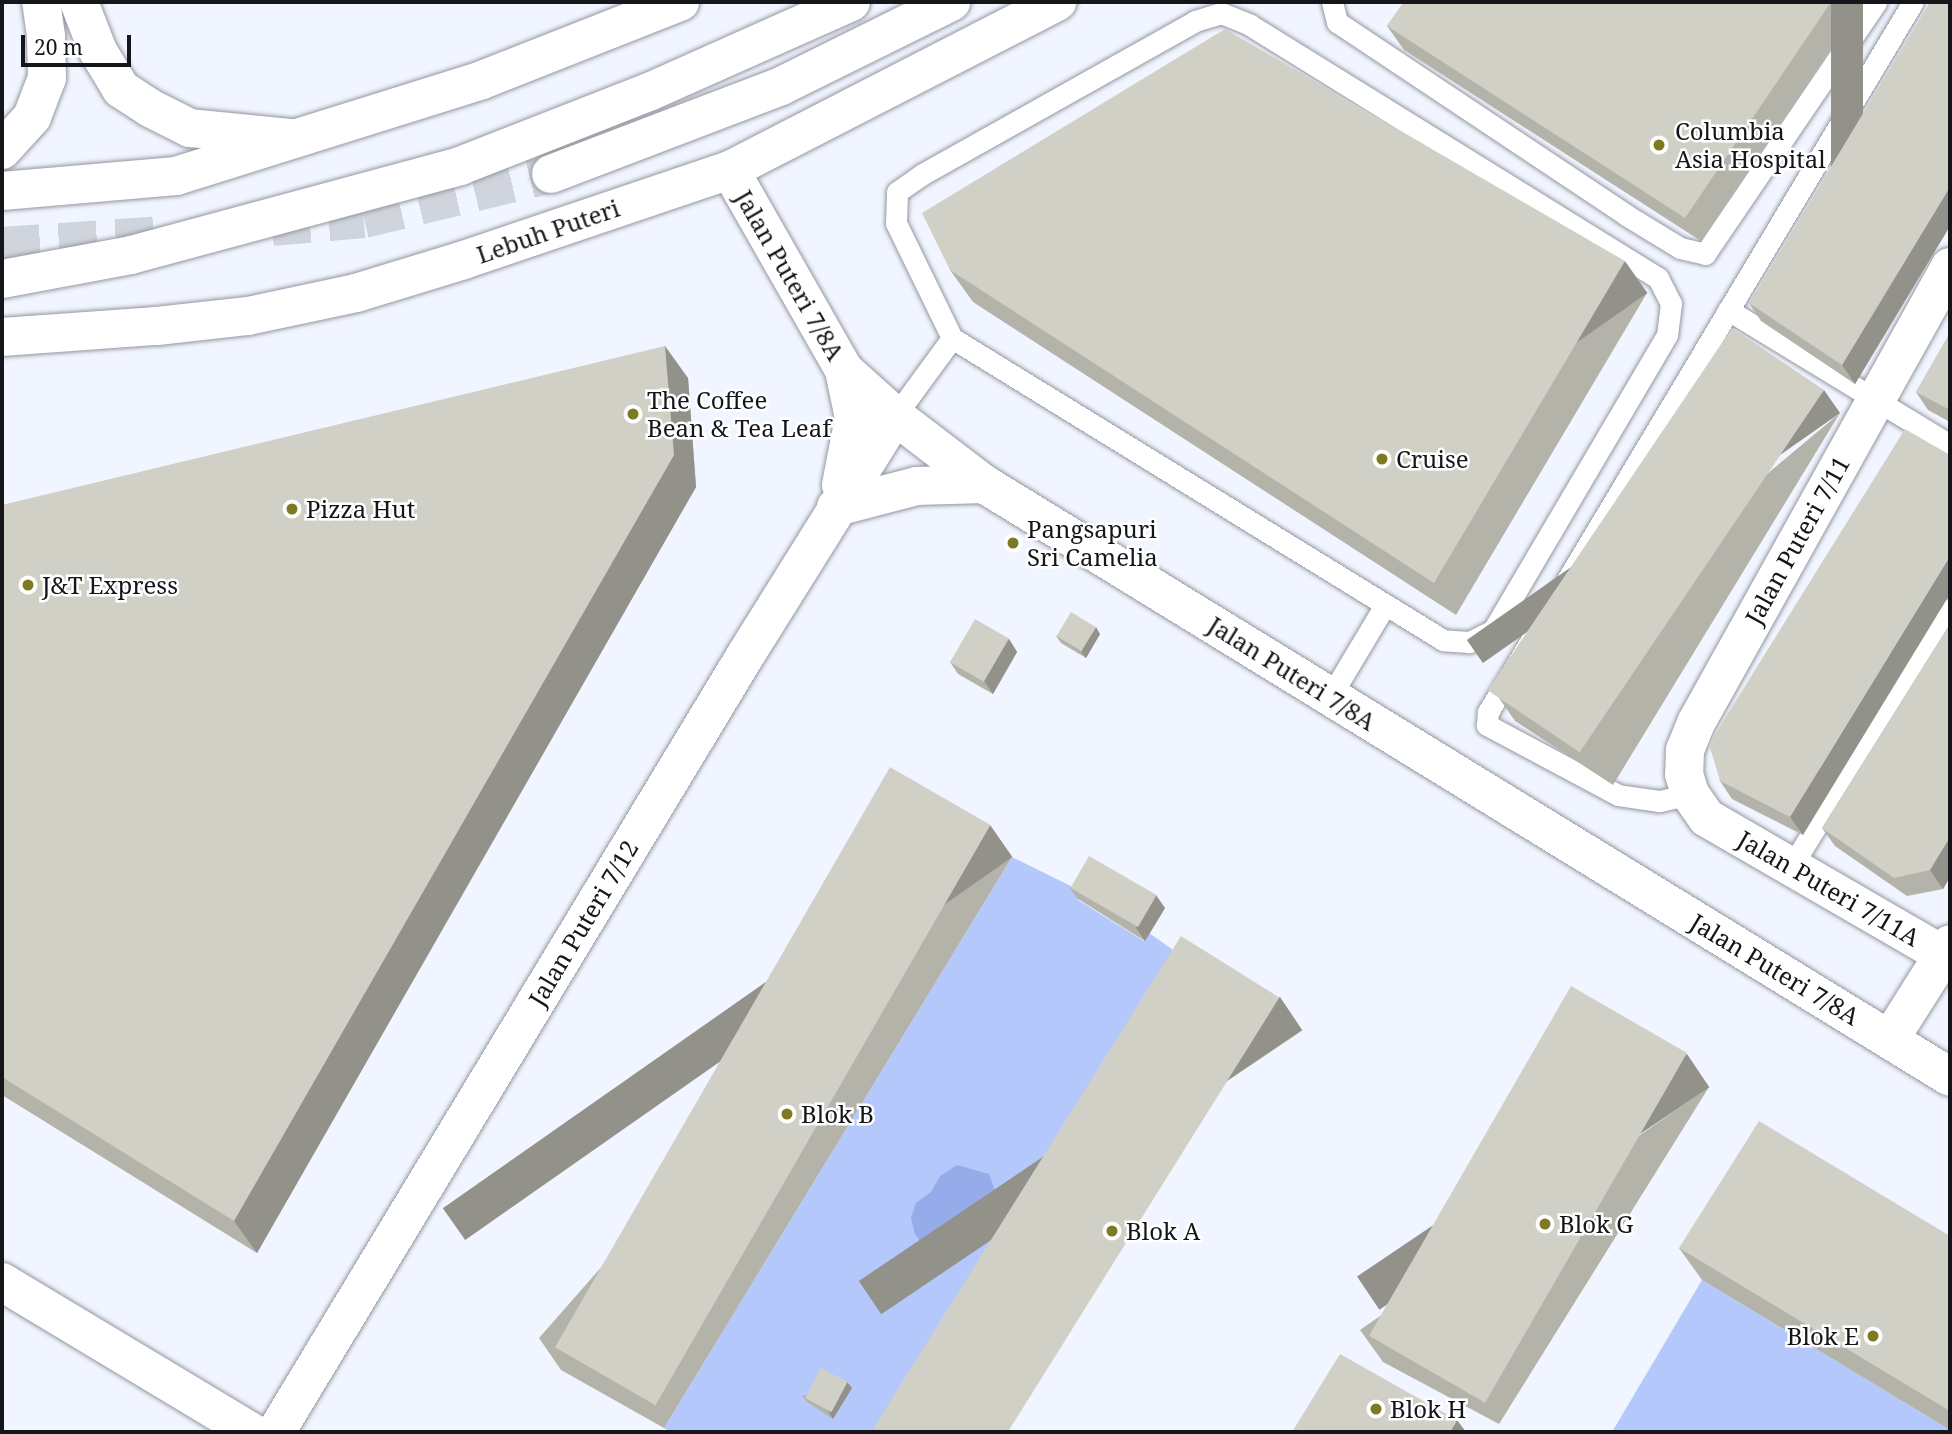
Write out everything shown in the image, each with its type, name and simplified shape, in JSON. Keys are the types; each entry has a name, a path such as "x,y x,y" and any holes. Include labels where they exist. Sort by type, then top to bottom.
{"street":[{"path":"2,150 32,117 47,78 47,36 41,2"},
{"path":"79,2 98,51 121,89 150,108 190,128 291,138"},
{"path":"2,191 176,176 482,80 680,2"},
{"path":"2,279 131,256 460,166 649,92 851,2"},
{"path":"551,174 781,86 951,2"},
{"name":"Lebuh Puteri","path":"2,337 157,326 248,316 356,293 464,260 730,170 1057,2"},
{"name":"Jalan Puteri 7/8A","path":"730,170 844,370 895,416 984,484 1950,1077"},
{"name":"Jalan Puteri 7/11","path":"1699,806 1684,774 1685,750 1696,723 1874,399 1950,267"},
{"path":"844,370 853,418 836,507 917,486 984,484"},
{"name":"Jalan Puteri 7/12","path":"276,1432 836,507 895,416"},
{"name":"Jalan Puteri 7/11A","path":"1699,806 1791,867 1948,953"},
{"path":"1890,1039 1948,953"},
{"path":"2,1282 252,1432"}],"lane":[{"path":"1332,2 1337,22 1626,215 1680,248 1705,254 1876,2"},
{"path":"1699,806 1618,796 1487,725 1488,712 1913,2"},
{"path":"1221,13 1250,25 1658,278 1671,303 1667,335 1493,629 1469,642 1443,640 952,338 896,223 897,192 921,174 1195,21 1221,13"},
{"path":"1728,310 1950,445"},
{"path":"895,416 952,338"},
{"path":"1330,697 1385,605"},
{"path":"1791,867 1950,609"}],"shaded area":[{"path":"1012,857 1083,892 1078,900 1144,941 1149,933 1186,959 922,1432 671,1432 664,1428"},
{"path":"957,1165 989,1174 999,1202 977,1228 973,1243 965,1255 935,1254 924,1246 915,1234 911,1218 916,1203 931,1192 940,1176"},
{"path":"1702,1280 1950,1430 1950,1432 1612,1432"}],"building":[{"name":"Columbia Asia Hospital","path":"1404,2 1831,2 1685,218 1387,26"},
{"path":"1930,2 1950,2 1950,187 1842,365 1749,303"},
{"name":"Cruise","path":"1225,29 1625,261 1434,583 950,270 922,213"},
{"path":"1732,328 1824,390 1580,752 1488,690"},
{"path":"1950,333 1950,410 1916,392"},
{"path":"665,346 674,455 234,1221 2,1077 2,505"},
{"path":"1905,429 1950,455 1950,556 1790,817 1720,781 1709,744"},
{"path":"1071,612 1096,627 1081,651 1057,636"},
{"path":"975,619 1009,638 984,682 950,662"},
{"path":"1950,624 1950,837 1930,870 1894,878 1822,828"},
{"name":"Blok B","path":"890,767 990,825 655,1405 555,1347"},
{"path":"1089,856 1157,895 1138,927 1070,888"},
{"name":"Blok A","path":"1181,936 1279,997 1008,1432 880,1432 874,1428"},
{"name":"Blok G","path":"1571,986 1687,1053 1485,1403 1369,1336"},
{"name":"Blok E","path":"1759,1121 1950,1236 1950,1411 1679,1248"},
{"path":"1340,1354 1457,1420 1450,1432 1292,1432"},
{"path":"821,1368 847,1382 832,1412 805,1398"}],"tunnel":[{"path":"272,227 364,219 551,174"},
{"path":"2,246 163,235"}],"place":[{"name":"Columbia Asia Hospital","path":"1659,145"},
{"name":"The Coffee Bean & Tea Leaf","path":"633,414"},
{"name":"Cruise","path":"1382,459"},
{"name":"Pizza Hut","path":"292,509"},
{"name":"Pangsapuri Sri Camelia","path":"1013,543"},
{"name":"J&T Express","path":"28,585"},
{"name":"Blok B","path":"787,1114"},
{"name":"Blok G","path":"1545,1224"},
{"name":"Blok A","path":"1112,1231"},
{"name":"Blok E","path":"1873,1336"},
{"name":"Blok H","path":"1376,1409"}]}
